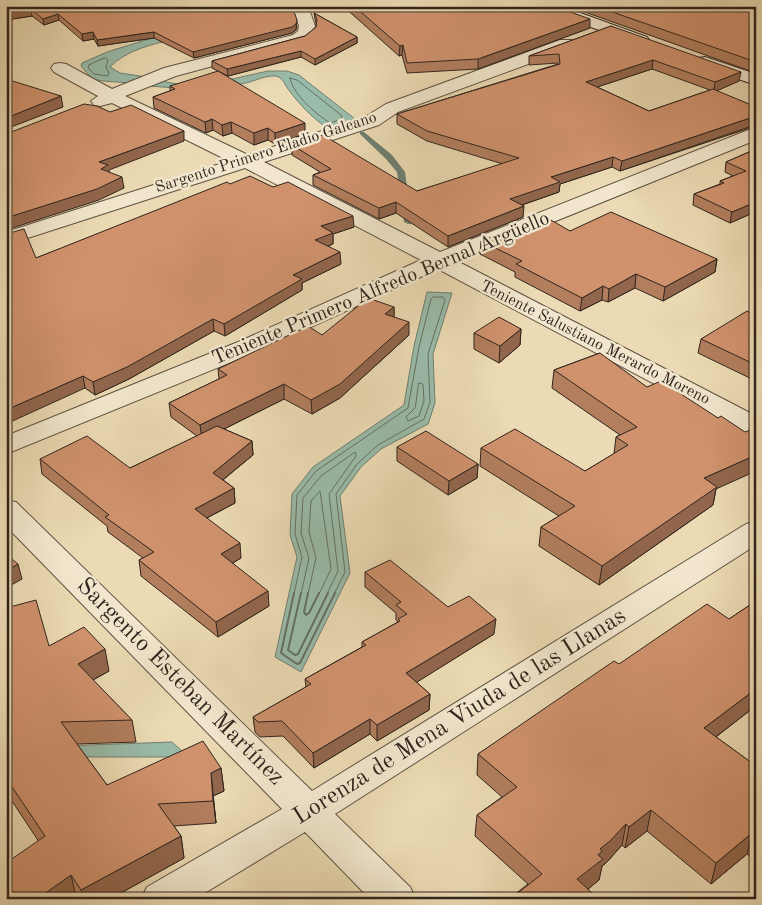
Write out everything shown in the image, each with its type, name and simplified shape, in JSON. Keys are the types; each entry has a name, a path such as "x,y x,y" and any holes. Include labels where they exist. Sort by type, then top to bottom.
{"street":[{"path":"86,107 170,72 299,38 306,34 307,26 300,6"},
{"path":"546,6 654,45"},
{"name":"Sargento Primero Eladio Galeano","path":"6,239 372,121 401,104 607,29"},
{"path":"691,58 756,80"},
{"name":"Teniente Salustiano Merardo Moreno","path":"60,68 116,94 248,162 756,427"},
{"name":"Teniente Primero Alfredo Bernal Argüello","path":"6,446 247,347 438,262 756,133"},
{"name":"Sargento Esteban Martínez","path":"6,509 396,899"},
{"name":"Lorenza de Mena Viuda de las Llanas","path":"161,899 310,812 756,531"}],"water":[{"path":"152,38 175,39 132,52 116,61 110,67 120,73 146,77 131,83 92,79 81,66 82,63 107,52"},
{"path":"268,71 287,71 299,75 355,119 329,129 307,111 282,80 275,76 246,83 210,87 150,86 160,81 178,84 215,83"},
{"path":"427,292 452,293 433,354 435,403 428,424 381,449 361,467 340,496 350,573 301,672 275,657 297,557 290,535 292,494 313,467 404,405 414,346"},
{"path":"172,742 183,752 172,757 6,757 6,748"}],"building":[{"path":"6,6 292,6 297,20 296,24 292,27 193,52 154,32 97,40 93,32 82,34 58,14 43,19 31,9 6,13"},
{"path":"354,6 554,6 590,19 478,59 407,63 403,45 400,46"},
{"path":"595,6 756,6 756,62"},
{"path":"314,13 357,37 315,59 301,51 227,69 212,61 305,36 316,27 317,19"},
{"path":"611,26 741,72 715,82 653,60 586,82 649,111 713,89 756,107 756,116 622,161 613,157 551,177 560,182 510,199 524,206 448,236 396,202 379,208 313,175 331,169 292,145 323,135 417,191 519,158 427,131 397,114 560,64 559,54 529,56"},
{"path":"218,71 305,123 275,133 268,128 254,133 231,122 222,125 212,119 205,122 153,97 175,89 170,86"},
{"path":"6,79 61,96 6,118"},
{"path":"84,104 97,106 110,112 131,105 184,131 99,162 108,165 101,169 122,177 97,189 6,218 6,134"},
{"path":"756,149 756,202 732,212 694,194 724,183 720,181 746,171 726,162"},
{"path":"250,176 273,187 288,182 353,216 321,226 333,233 315,240 340,252 293,275 302,279 224,324 213,319 127,367 93,382 83,376 6,410 6,234 24,229 36,258 227,182 230,184"},
{"path":"611,212 717,259 665,287 636,274 609,289 603,286 582,298 516,264 522,261 481,241 544,216 570,231"},
{"path":"368,298 394,307 385,314 409,322 340,384 311,400 284,384 200,425 169,403 227,375 218,369 308,326 322,335"},
{"path":"747,311 756,315 756,365 701,339"},
{"path":"499,317 521,329 500,346 474,333"},
{"path":"600,353 647,387 661,381 718,418 721,416 745,432 756,428 756,455 704,478 717,487 602,566 541,527 575,506 481,448 515,429 585,471 628,445 616,437 637,427 554,370"},
{"path":"217,426 252,441 213,473 234,488 195,509 240,543 221,554 268,591 216,622 139,560 154,552 105,517 109,515 40,459 87,436 130,468"},
{"path":"426,431 478,464 449,481 397,447"},
{"path":"6,554 18,564 6,571"},
{"path":"390,560 448,607 469,596 496,619 406,673 430,694 377,725 370,719 313,753 282,721 258,722 253,717 311,684 305,679 366,645 362,642 400,621 398,619 407,614 396,605 401,602 365,572"},
{"path":"36,600 49,646 84,627 105,649 78,664 132,720 61,722 107,785 203,741 221,768 211,773 213,801 158,804 181,836 81,890 71,875 37,899 6,899 6,863 45,836 6,778 6,608"},
{"path":"756,601 756,689 704,728 756,766 756,835 752,833 716,863 651,810 629,827 626,824 600,849 602,851 598,855 603,859 577,879 592,893 585,899 510,899 542,874 477,815 517,787 478,754 614,661 619,664 707,604 729,619"},
{"path":"348,894 352,899 341,899"}],"waterway":[{"path":"362,133 389,157 401,172 408,222"}]}
